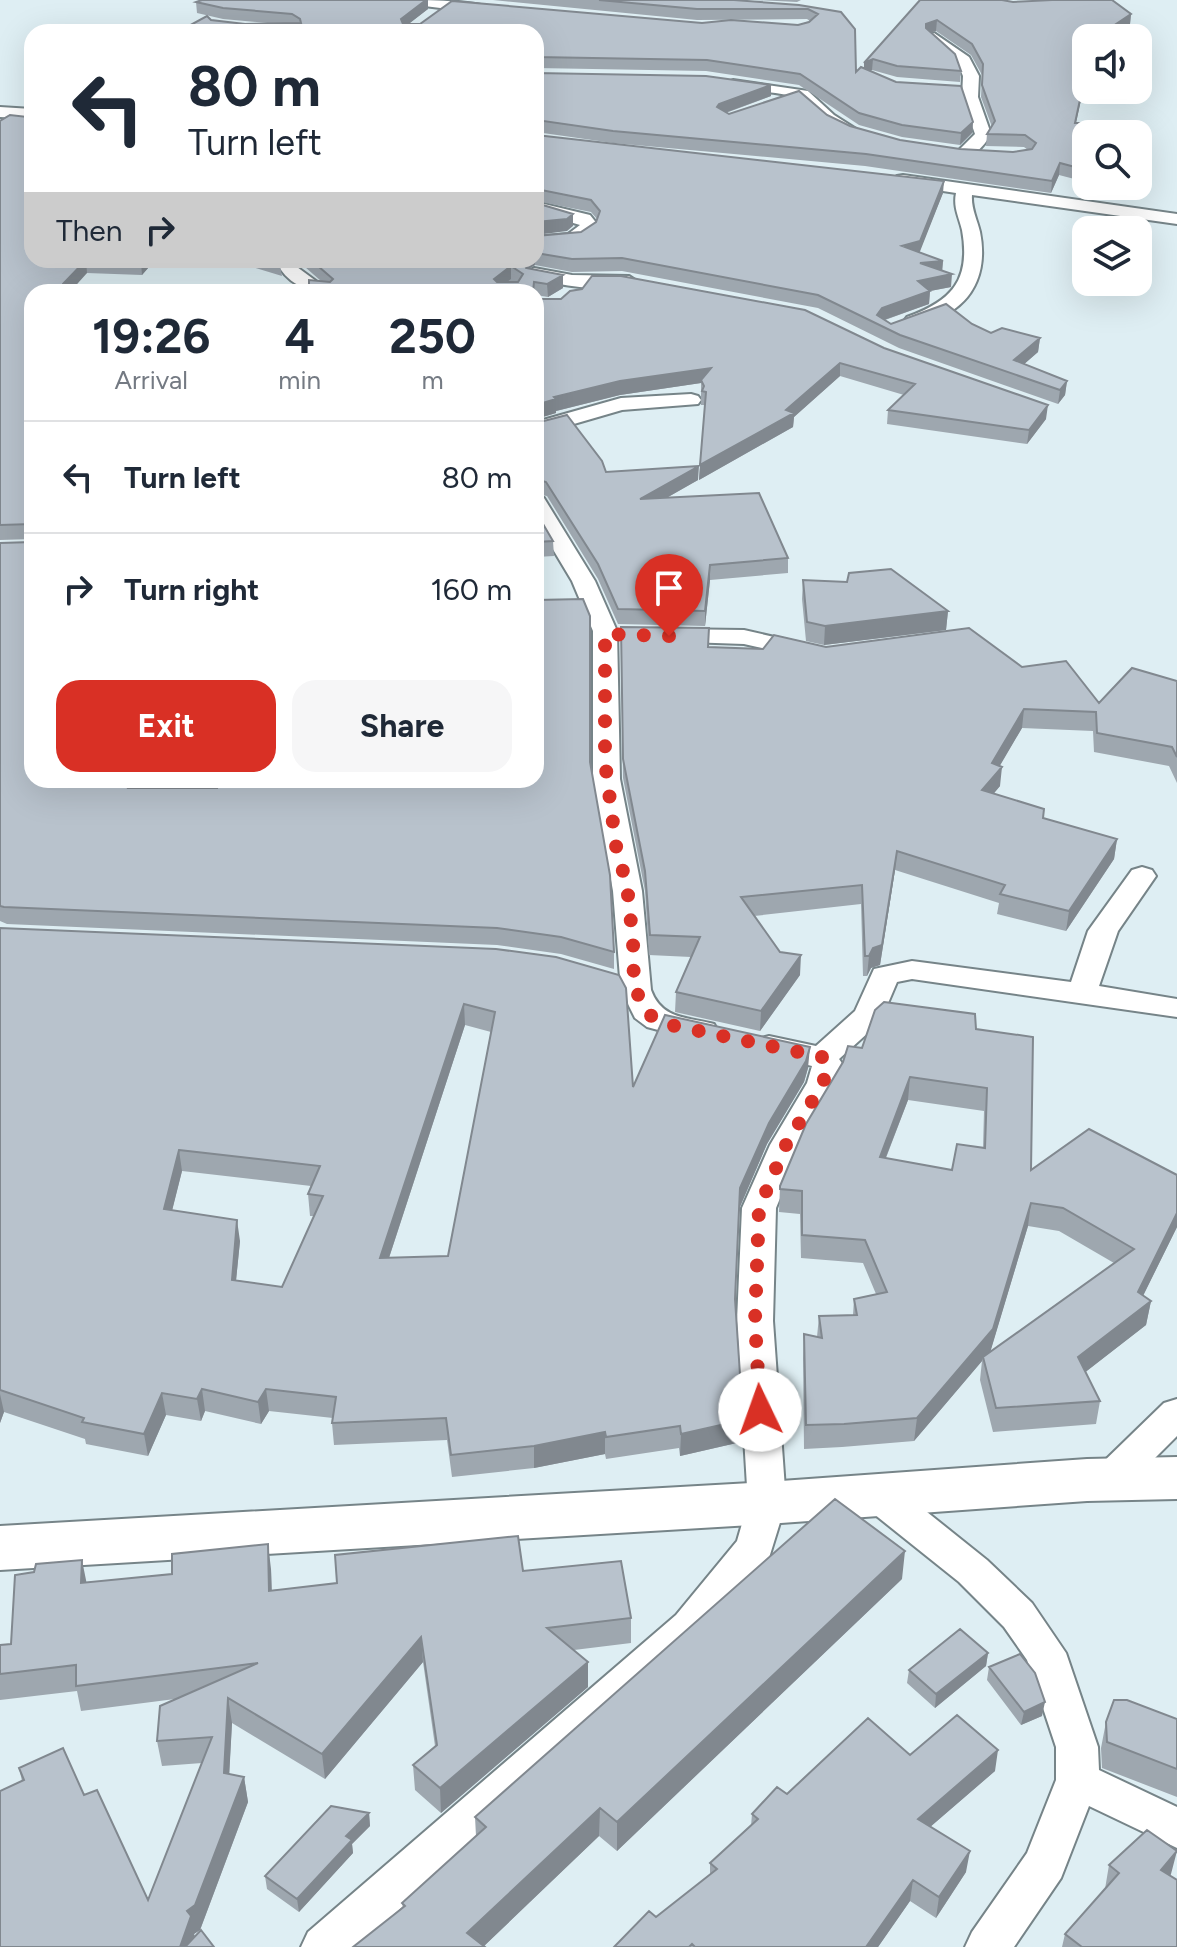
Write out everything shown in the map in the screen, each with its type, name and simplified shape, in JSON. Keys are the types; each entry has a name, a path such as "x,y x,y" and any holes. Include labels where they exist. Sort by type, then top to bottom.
{"street":[{"path":"408,0 453,2 511,12"},
{"path":"431,17 453,2"},
{"path":"934,37 962,57 971,76 962,90 983,134 978,142 955,152 994,154"},
{"path":"721,82 806,96 828,118 857,134"},
{"path":"769,106 798,93"},
{"path":"0,112 24,114"},
{"path":"879,176 1177,219"},
{"path":"901,325 942,311 959,299 975,266 971,230 962,204 965,190"},
{"path":"544,209 584,219 589,225 587,231 572,239 544,241"},
{"path":"288,268 310,284"},
{"path":"534,274 584,281 621,280 650,286"},
{"path":"563,297 573,296 584,281"},
{"path":"544,426 621,404 691,400"},
{"path":"324,1947 690,1627 755,1547 767,1503 755,1321 759,1208 786,1145 823,1083 828,1066 822,1057 666,1024 648,1014 634,987 627,886 616,846 605,762 605,634 599,610 579,570 544,515"},
{"path":"605,634 744,637 824,655 839,653"},
{"path":"1082,993 1103,931 1142,876"},
{"path":"822,1057 869,1015 885,975 892,971 912,970 1177,1008"},
{"path":"604,978 634,987"},
{"path":"1110,1479 1177,1413"},
{"path":"0,1548 767,1503 1110,1479 1177,1478"},
{"path":"878,1495 973,1571 1018,1615 1045,1653 1077,1747 1078,1780 1045,1864 988,1947"},
{"path":"1078,1780 1177,1828"}],"building":[{"path":"426,0 401,19 403,24 245,24 301,23 292,14 223,8 196,2"},
{"path":"599,0 734,0 841,12 855,29 856,72 861,67 896,82 961,86 973,122 961,133 902,125 859,113 800,74 707,60 544,57 544,24 420,24 452,1 702,23 731,20 798,25 809,22 818,14 808,9 697,9"},
{"path":"920,0 1112,0 1131,14 1116,24 1072,24 1072,104 1079,104 1076,120 1072,120 1072,166 1060,163 1052,181 866,154 613,131 544,121 544,73 706,76 771,85 719,104 717,107 729,114 799,91 827,115 850,126 900,140 960,149 1013,152 1032,149 1036,143 1025,135 987,134 995,121 982,85 983,64 972,44 937,20 926,24 926,28 955,54 961,71 897,66 873,59 864,63"},
{"path":"207,16 211,20 245,24 192,24"},
{"path":"10,115 24,117 24,268 78,268 63,284 24,284 24,524 0,525 0,121"},
{"path":"544,136 944,181 920,241 902,246 943,261 920,263 952,274 918,281 930,291 882,308 877,315 891,324 946,304 972,324 991,333 1002,328 1040,338 1014,360 1067,381 1060,390 900,335 818,295 622,258 572,259 544,254 544,235 581,232 596,222 600,211 591,200 544,191"},
{"path":"544,205 573,214 567,219 544,221"},
{"path":"320,268 508,268 494,279 497,282 518,282 523,274 514,268 563,275 547,284 309,284 309,280 330,282 333,279"},
{"path":"592,276 621,276 805,310 884,348 1048,405 1029,430 888,410 915,384 840,363 786,410 794,413 700,465 706,392 702,391 704,386 701,380 711,368 620,381 554,397 556,399 544,403 544,299 561,299 570,291 582,289"},
{"path":"567,415 602,461 606,472 699,466 640,499 759,493 788,558 710,565 705,611 618,609 598,564 544,481 544,421"},
{"path":"544,526 553,541 544,542"},
{"path":"24,542 24,788 544,788 544,600 583,599 590,616 590,762 610,875 614,952 561,937 497,928 0,906 0,543"},
{"path":"891,569 948,611 825,626 807,622 803,580 847,582 849,573"},
{"path":"621,627 709,628 708,647 763,649 774,635 826,647 969,628 1022,667 1066,661 1099,703 1132,668 1177,681 1177,757 1172,747 1097,733 1096,712 1024,709 992,763 1002,767 982,790 1044,809 1043,818 1117,839 1069,911 1000,894 1005,885 897,851 882,945 873,948 869,956 865,956 862,885 741,897 780,952 801,955 761,1011 676,992 700,937 650,935 645,871 623,759"},
{"path":"0,928 496,949 556,957 619,975 626,988 633,1087 665,1015 810,1047 806,1061 769,1123 740,1188 735,1299 743,1420 681,1434 680,1426 606,1437 605,1432 534,1446 451,1455 446,1418 332,1423 336,1397 266,1389 258,1402 202,1389 197,1399 162,1393 144,1434 82,1422 84,1418 0,1390","holes":["464,1004 495,1012 448,1256 380,1258","179,1150 320,1166 308,1194 323,1196 282,1287 232,1280 237,1220 164,1209"]},
{"path":"884,1002 975,1014 976,1029 1033,1037 1031,1170 1089,1129 1177,1175 1177,1213 1138,1292 1151,1301 1078,1357 1100,1401 996,1408 983,1357 1134,1249 1063,1208 1031,1203 993,1329 917,1418 806,1425 804,1334 822,1338 819,1316 857,1315 854,1299 887,1292 865,1240 802,1235 802,1191 780,1189 780,1186 806,1124 843,1062 848,1046 862,1048 875,1010","holes":["910,1077 987,1088 985,1148 957,1144 952,1170 880,1157"]},
{"path":"835,1499 905,1551 617,1822 600,1808 467,1933 485,1947 353,1947 405,1906 402,1903 486,1827 475,1817"},
{"path":"518,1536 523,1571 621,1561 631,1618 547,1628 588,1662 440,1788 413,1765 437,1745 421,1637 322,1754 228,1698 224,1773 244,1777 195,1905 187,1911 191,1916 180,1947 0,1947 0,1791 24,1780 19,1768 63,1748 84,1795 97,1790 148,1900 212,1737 157,1741 160,1706 258,1663 76,1686 76,1665 0,1674 0,1645 11,1644 15,1575 34,1572 36,1564 82,1560 81,1583 172,1574 172,1554 268,1544 269,1591 337,1583 335,1555"},
{"path":"960,1629 988,1653 936,1694 909,1670"},
{"path":"1020,1654 1035,1673 1045,1702 1024,1712 989,1667"},
{"path":"1114,1700 1127,1700 1177,1719 1177,1769 1107,1742 1106,1722"},
{"path":"957,1715 998,1750 918,1819 970,1851 939,1897 913,1880 866,1947 695,1947 692,1944 689,1947 614,1947 649,1911 656,1917 717,1869 710,1863 758,1819 752,1814 777,1787 787,1794 868,1718 910,1755"},
{"path":"331,1806 369,1813 346,1836 352,1840 297,1899 265,1876"},
{"path":"1147,1830 1177,1851 1161,1870 1177,1880 1177,1947 1082,1947 1065,1934 1119,1873 1109,1865"},
{"path":"201,1930 214,1947 185,1947"}],"route":[{"path":"669,636 605,634 605,762 616,846 627,886 634,987 640,1004 648,1014 666,1024 822,1057 828,1066 823,1083 786,1145 759,1208 755,1321 760,1410"}]}
